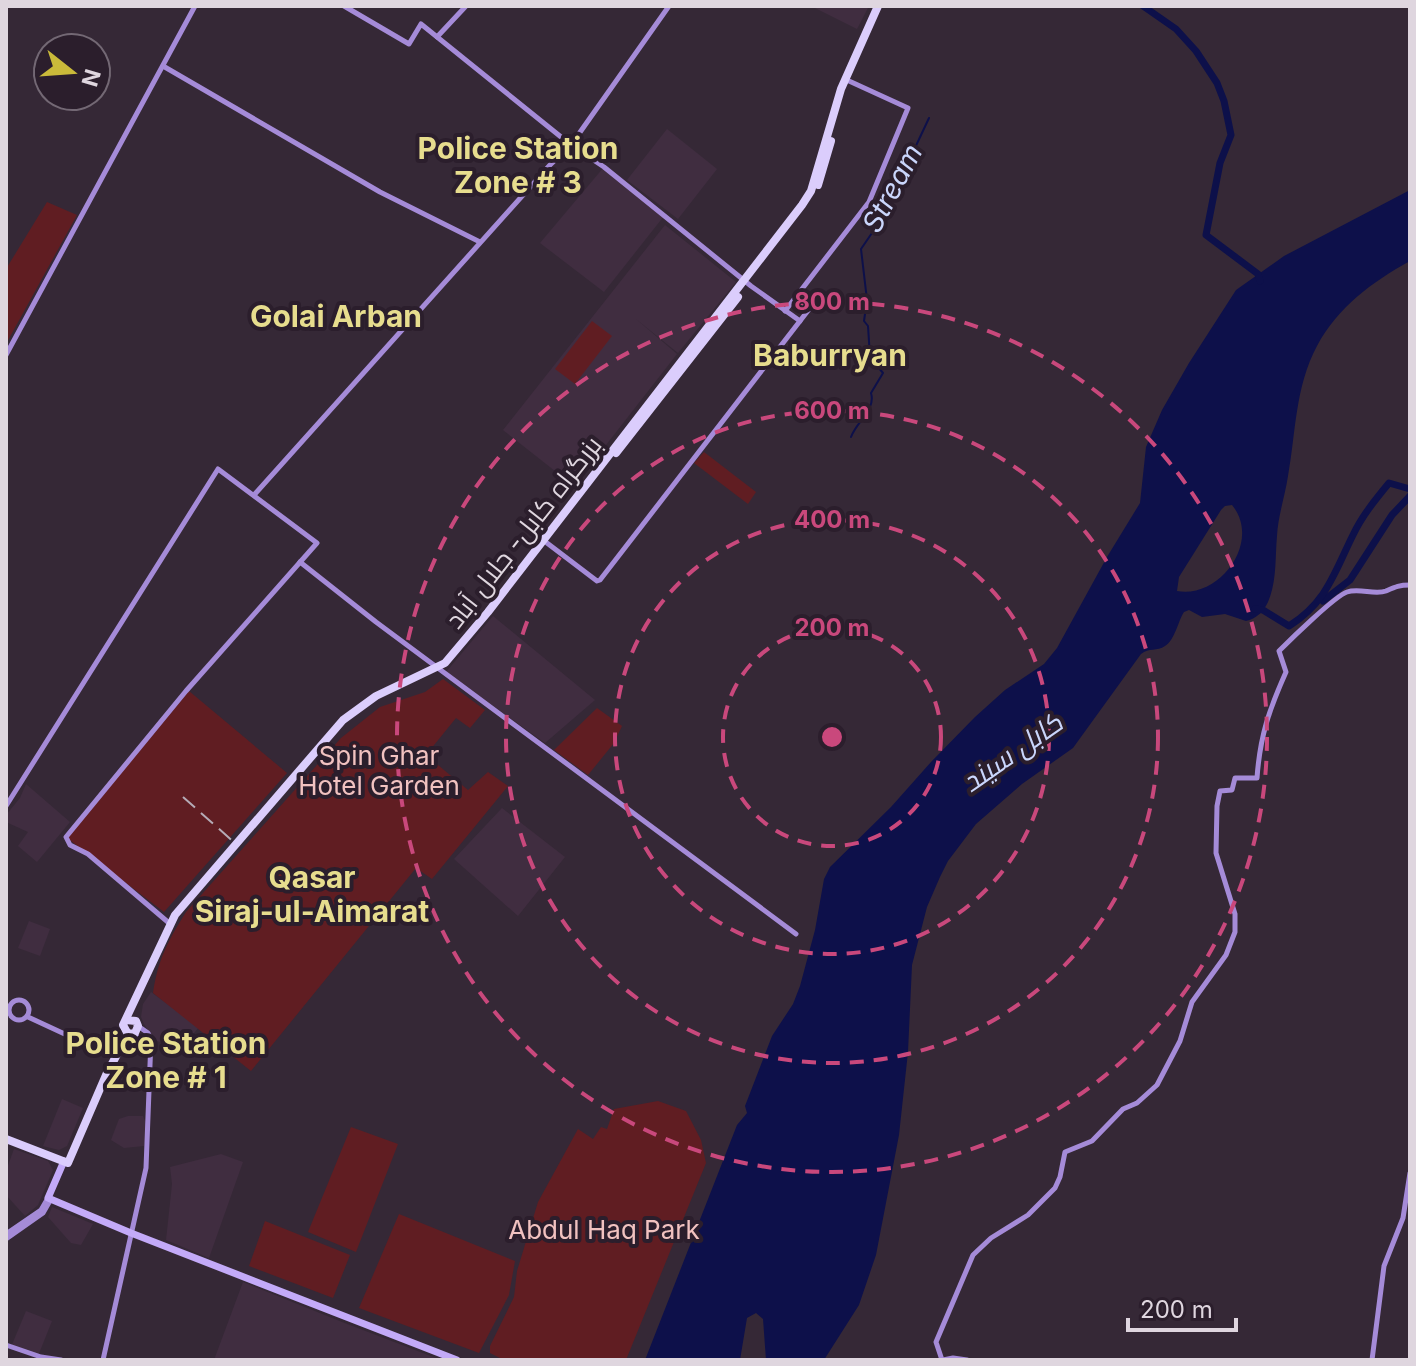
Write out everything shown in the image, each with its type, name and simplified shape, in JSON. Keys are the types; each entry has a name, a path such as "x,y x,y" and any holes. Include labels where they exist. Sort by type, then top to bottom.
{"highway":[{"name":"بزرگراه کابل- جلال آباد","path":"67,1160 110,1055 130,1026 168,936 182,913 355,717 378,700 453,662 813,197 849,81 881,6"},
{"name":"بزرگراه کابل- جلال آباد","path":"747,280 811,191 841,89 881,6"},
{"name":"بزرگراه کابل- جلال آباد","path":"130,1026 169,923 343,720 376,696 440,669"},
{"path":"6,1136 67,1160 130,1026"}],"main road":[{"path":"6,355 195,6"},
{"path":"344,6 409,44 421,24 571,145 604,167 800,321"},
{"path":"437,37 466,6"},
{"path":"254,495 571,145 669,6"},
{"path":"163,66 380,192 480,242"},
{"path":"785,311 869,202 908,108 849,81"},
{"path":"545,542 597,581 600,580 810,308 796,297"},
{"path":"6,806 218,469 317,543 186,691 66,837 70,845 88,854 169,923"},
{"path":"300,562 796,934"},
{"path":"967,1360 943,1360 936,1342 973,1255 991,1238 1028,1215 1055,1188 1065,1152 1092,1141 1123,1109 1137,1103 1157,1085 1180,1041 1192,1002 1226,955 1235,932 1235,914 1216,853 1217,806 1220,791 1232,790 1235,778 1257,779 1267,716 1286,672 1279,651 1306,623 1344,593 1385,591 1393,586 1410,585"},
{"path":"14,1001 24,1001 29,1007 28,1017 15,1020 8,1006 14,1001"},
{"path":"28,1017 110,1055"},
{"path":"103,1360 148,1155 151,1045 130,1026"},
{"path":"6,1236 41,1210 50,1198 67,1160"},
{"path":"1372,1360 1384,1266 1403,1218 1410,1173"},
{"path":"50,1198 131,1233 453,1359"},
{"path":"6,1345 61,1360"}],"shaded area":[{"path":"811,6 869,6 857,29"},
{"path":"667,129 717,169 678,219 627,180"},
{"path":"604,167 664,216 604,292 540,243"},
{"path":"665,225 736,282 678,353 636,319 677,354 574,486 503,430"},
{"path":"493,616 595,700 545,743 446,672"},
{"path":"26,784 70,822 37,862 18,846 28,832 6,822 6,815 20,798"},
{"path":"502,808 565,857 518,916 454,859"},
{"path":"29,921 50,929 40,956 18,948"},
{"path":"151,992 199,1027 181,1049 154,1040 144,1024 141,1017 143,1004"},
{"path":"62,1099 83,1108 67,1146 59,1150 43,1146"},
{"path":"143,1116 148,1128 144,1146 124,1148 111,1140 119,1119"},
{"path":"14,1149 48,1161 53,1170 38,1205 25,1216 6,1195 6,1171"},
{"path":"221,1154 243,1162 209,1258 166,1240 172,1184 170,1167"},
{"path":"52,1207 93,1224 81,1245 71,1243 48,1217"},
{"path":"243,1282 342,1322 441,1360 214,1360"},
{"path":"26,1311 52,1321 38,1356 11,1347"}],"green space":[{"path":"47,202 77,215 6,344 6,269"},
{"path":"592,321 612,336 575,384 555,369"},
{"path":"704,452 756,492 748,504 694,463"},
{"name":"Spin Ghar Hotel Garden","path":"443,679 485,710 470,728 456,718 426,755 468,790 488,772 508,786 432,879 416,868 251,1071 153,993 169,941 186,912 341,738 380,707 425,692"},
{"path":"189,691 287,773 164,912 67,838"},
{"path":"597,708 622,726 614,743 588,775 554,750"},
{"name":"Abdul Haq Park","path":"658,1101 686,1111 701,1140 706,1163 626,1360 504,1360 490,1353 490,1346 514,1297 517,1271 538,1202 578,1129 593,1139 601,1127 607,1129 614,1109"},
{"path":"351,1127 398,1144 356,1252 308,1232"},
{"path":"399,1214 515,1261 509,1295 479,1353 359,1308"},
{"path":"265,1221 350,1255 333,1298 249,1266"}],"water":[{"name":"کابل سيند","path":"1410,190 1410,261 1369,287 1335,319 1317,346 1304,377 1278,528 1274,578 1266,605 1246,621 1225,614 1202,617 1189,610 1184,612 1168,643 1141,654 1073,748 1022,784 976,824 948,861 927,907 912,965 908,1052 899,1135 876,1255 859,1305 824,1360 766,1360 763,1319 756,1313 747,1318 740,1360 645,1360 737,1125 747,1113 745,1106 772,1036 793,1004 800,986 824,879 830,867 975,717 1005,690 1044,664 1057,648 1140,503 1146,447 1162,410 1189,363 1236,290 1284,256","holes":["1232,505 1240,519 1242,535 1239,550 1221,577 1193,591 1177,591 1179,577 1221,510"]}],"waterway":[{"path":"1143,6 1176,29 1196,51 1217,83 1231,135 1220,163 1206,235 1258,274 1260,281"},
{"name":"Stream","path":"851,437 871,405 871,393 883,373 870,357 868,326 864,321 867,300 861,249 874,230 885,196 906,167 929,118"},
{"path":"1255,609 1263,610 1289,626 1302,617 1321,597 1360,521 1389,483 1410,489"},
{"path":"1323,601 1350,580 1392,515 1410,496"}],"railway":[{"path":"183,797 236,844"}],"district":[{"name":"Police Station Zone # 3","path":"518,165"},
{"name":"Golai Arban","path":"336,316"},
{"name":"Baburryan","path":"830,355"},
{"name":"Qasar Siraj-ul-Aimarat","path":"312,894"},
{"name":"Police Station Zone # 1","path":"166,1060"}]}
